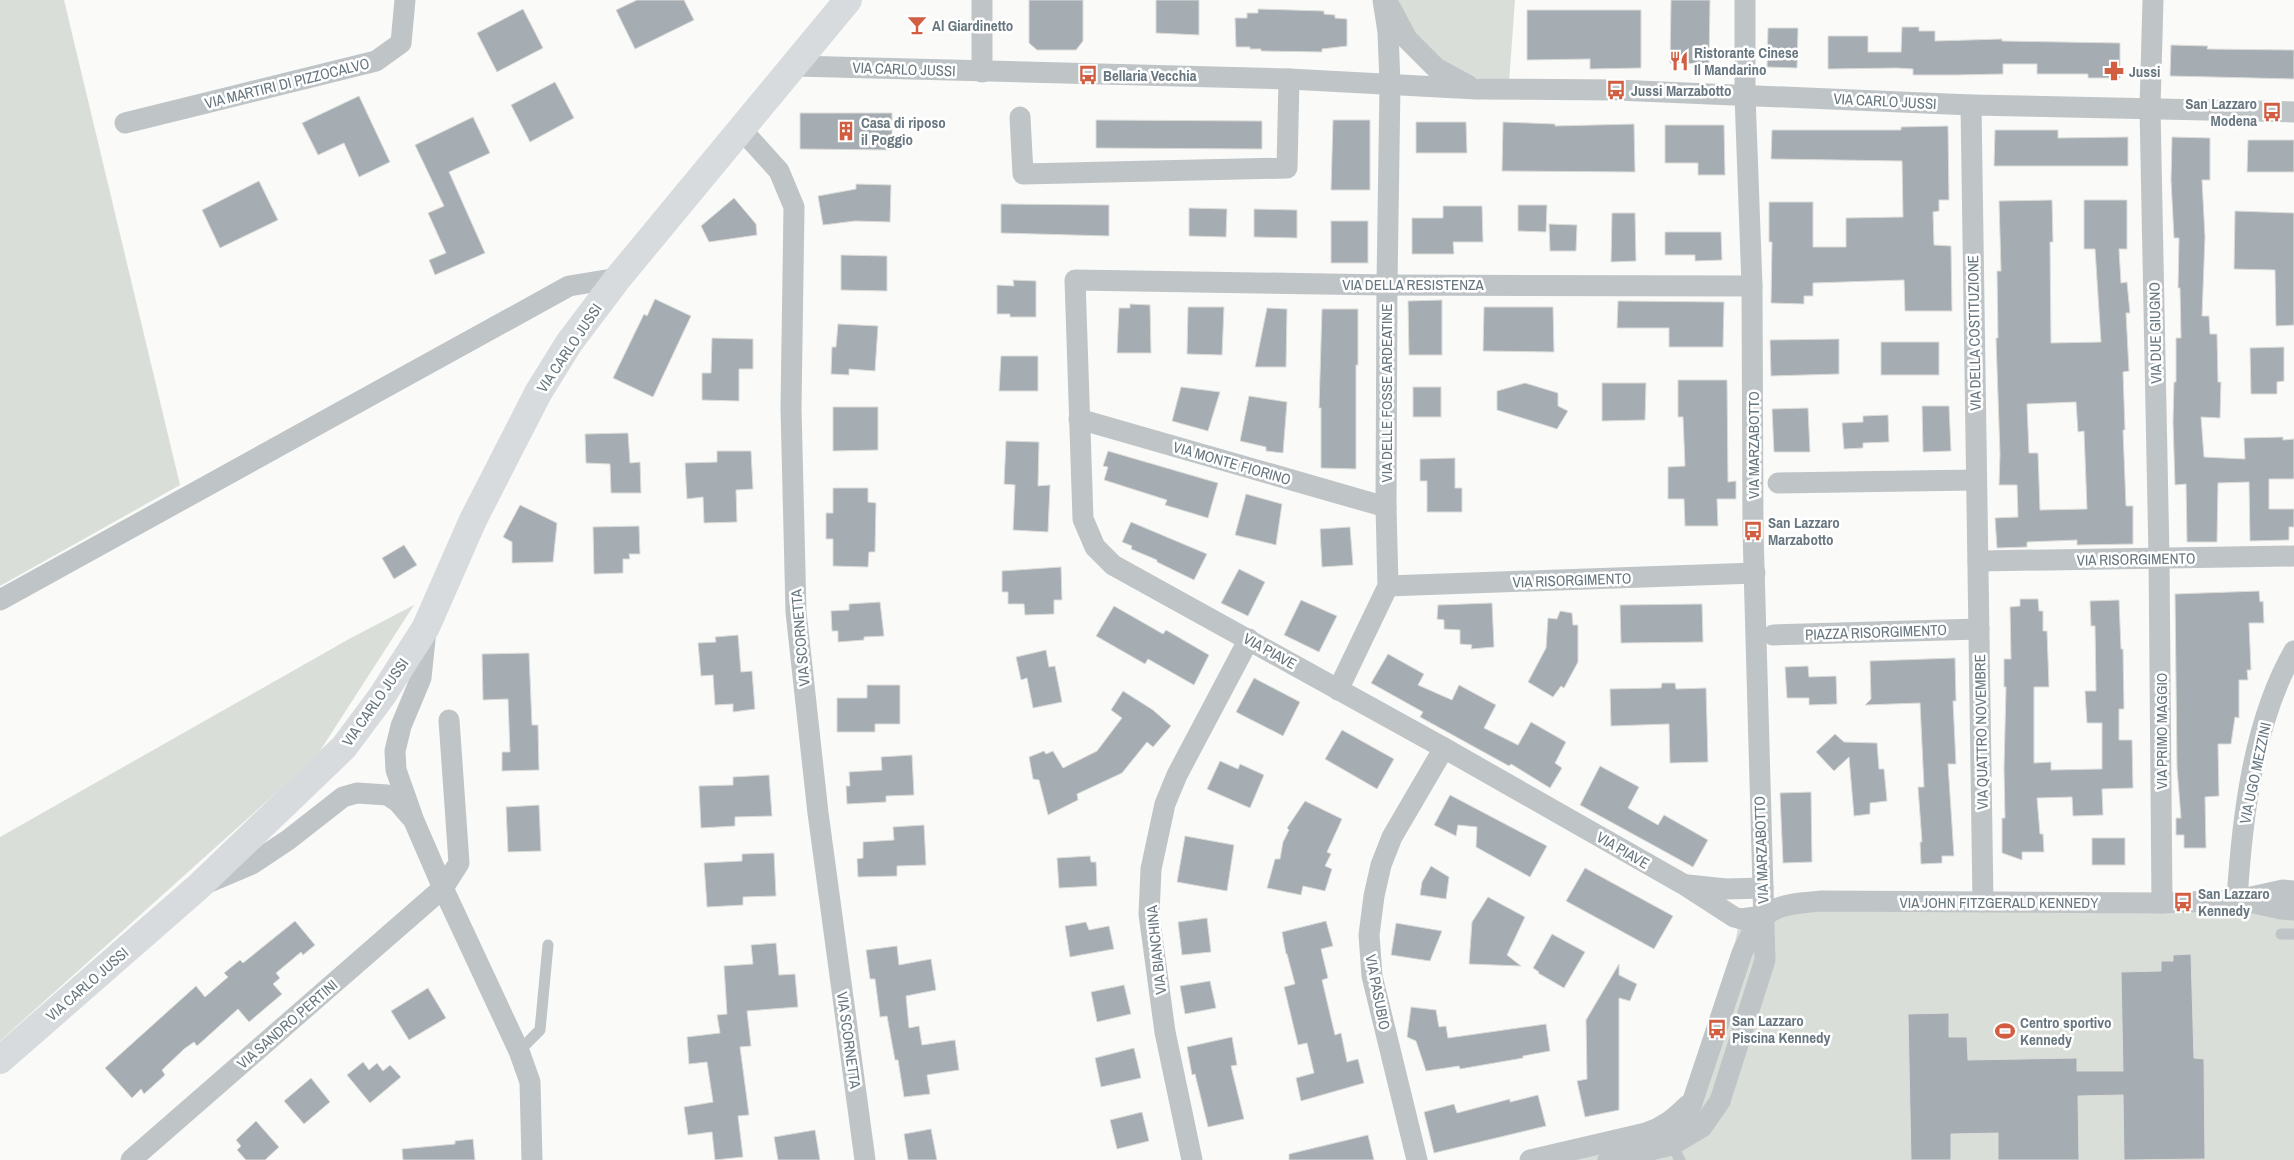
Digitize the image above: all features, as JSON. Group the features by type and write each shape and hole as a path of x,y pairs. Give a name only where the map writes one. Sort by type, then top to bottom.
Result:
{"street":[{"name":"VIA MARTIRI DI PIZZOCALVO","path":"125,122 376,61 401,43 406,0"},
{"path":"795,66 848,0"},
{"path":"982,0 982,72"},
{"path":"1383,0 1388,32 1390,84"},
{"name":"VIA CARLO JUSSI","path":"1387,0 1407,39 1436,68 1476,89"},
{"name":"VIA MARZABOTTO","path":"1745,0 1745,94 1752,286 1755,573 1763,916"},
{"name":"VIA DUE GIUGNO","path":"2153,0 2150,108 2159,558"},
{"name":"VIA CARLO JUSSI","path":"0,1060 198,887 344,747 382,696 426,627 473,520 538,393 569,343 618,278 795,66 1289,79 1476,89 1616,90 1745,94 1971,105 2294,112"},
{"path":"1020,117 1023,174 1287,168 1289,79"},
{"name":"VIA DELLE FOSSE ARDEATINE","path":"1338,690 1388,586 1386,507 1390,84"},
{"name":"VIA DELLA COSTITUZIONE","path":"1971,105 1978,561"},
{"name":"VIA SCORNETTA","path":"741,129 779,171 794,208 791,408 796,612 818,813 865,1160"},
{"name":"VIA CARLO JUSSI","path":"0,600 569,286 618,278"},
{"name":"VIA DELLA RESISTENZA","path":"1075,280 1752,286"},
{"name":"VIA PIAVE","path":"1075,280 1078,419 1083,519 1095,548 1113,565 1444,748 1683,884 1734,917 1742,919 1763,916"},
{"name":"VIA MONTE FIORINO","path":"1078,419 1386,507"},
{"path":"1778,483 1976,480"},
{"name":"VIA RISORGIMENTO","path":"1978,561 2294,556"},
{"name":"VIA PRIMO MAGGIO","path":"2159,558 2162,903"},
{"name":"VIA QUATTRO NOVEMBRE","path":"1978,561 1983,902"},
{"name":"VIA RISORGIMENTO","path":"1388,586 1755,573"},
{"path":"426,627 421,678 401,726 395,752 396,770 414,821 519,1051 530,1082 532,1160"},
{"name":"PIAZZA RISORGIMENTO","path":"1773,635 1979,629"},
{"name":"VIA BIANCHINA","path":"1192,1160 1166,1032 1149,914 1151,869 1163,813 1177,775 1249,639"},
{"name":"VIA UGO MEZZINI","path":"2237,900 2241,837 2248,788 2281,674 2294,652"},
{"name":"VIA SANDRO PERTINI","path":"131,1160 443,888 459,863 449,720"},
{"name":"VIA PASUBIO","path":"1417,1160 1372,976 1369,935 1379,873 1392,837 1444,748"},
{"path":"198,887 252,864 288,840 343,797 358,793 387,795 398,802 414,821"},
{"name":"VIA PIAVE","path":"1683,884 1726,889 1763,888"},
{"name":"VIA JOHN FITZGERALD KENNEDY","path":"1763,916 1781,906 1822,901 2162,903 2237,900 2283,890 2294,891"},
{"name":"VIA JOHN FITZGERALD KENNEDY","path":"2237,900 2294,910"},
{"path":"1676,1152 1742,953 1751,934 1763,916"},
{"path":"1608,1160 1676,1152 1702,1127 1720,1101 1765,960 1763,916"},
{"path":"1530,1160 1662,1128 1676,1117 1694,1097"}],"lane":[{"path":"2281,934 2294,934"},
{"path":"519,1051 540,1030 548,945"}],"shaded area":[{"path":"0,0 64,0 180,485 0,586"},
{"path":"1398,0 1515,0 1509,83 1447,74 1422,47"},
{"path":"414,605 316,757 0,1041 0,837 349,639"},
{"name":"Centro sportivo Kennedy","path":"2294,901 2294,1160 1570,1160 1670,1129 1717,1029 1738,928 1757,908"}],"building":[{"path":"637,0 684,0 694,20 635,49 616,10"},
{"path":"1029,0 1083,0 1083,41 1076,50 1037,50 1029,43"},
{"path":"1156,0 1199,0 1199,35 1156,33"},
{"path":"1671,0 1710,0 1709,64 1670,63"},
{"path":"523,9 543,48 497,72 477,33"},
{"path":"1258,9 1324,11 1324,14 1335,15 1335,18 1347,19 1347,46 1322,49 1322,52 1261,51 1261,49 1250,49 1250,47 1236,47 1235,18 1247,18 1247,13 1258,13"},
{"path":"1527,10 1641,10 1641,68 1590,69 1590,59 1527,60"},
{"path":"1902,27 1919,27 1919,31 1935,31 1935,41 2002,39 2002,41 2120,43 2120,78 2088,78 2088,74 2037,74 2037,64 2003,64 2003,74 1913,75 1913,69 1828,69 1828,36 1868,36 1868,52 1901,52"},
{"path":"1768,28 1798,28 1797,68 1767,67"},
{"path":"2171,45 2208,46 2207,49 2294,50 2294,79 2170,76"},
{"path":"555,82 574,118 530,142 511,105"},
{"path":"359,96 390,162 359,177 344,143 318,155 302,123"},
{"name":"Casa di riposo il Poggio","path":"800,113 892,113 892,150 800,149"},
{"path":"473,117 490,153 449,172 485,253 435,275 429,260 446,253 428,213 444,206 415,145"},
{"path":"1096,120 1262,121 1262,149 1096,148"},
{"path":"1333,120 1370,120 1370,190 1331,190"},
{"path":"1416,122 1466,122 1467,153 1416,153"},
{"path":"1503,122 1555,124 1555,126 1634,124 1635,172 1502,171"},
{"path":"1665,125 1724,125 1725,175 1698,175 1698,163 1665,163"},
{"path":"1948,126 1949,200 1939,200 1939,211 1933,212 1934,245 1951,246 1952,311 1905,311 1904,280 1813,283 1813,296 1804,296 1804,304 1771,303 1772,242 1769,242 1769,202 1813,202 1813,247 1846,247 1846,218 1903,217 1902,161 1771,159 1772,130 1901,130 1901,127"},
{"path":"1995,130 2058,130 2058,138 2128,137 2128,166 1994,166"},
{"path":"2172,137 2210,138 2210,180 2202,180 2205,237 2202,316 2209,316 2210,334 2217,334 2218,382 2221,382 2220,418 2201,417 2204,457 2245,459 2244,438 2283,437 2283,440 2294,439 2294,479 2269,479 2269,509 2294,509 2294,527 2289,527 2289,540 2250,541 2249,482 2218,483 2217,542 2187,542 2186,484 2175,485 2174,382 2176,382 2176,338 2181,338 2180,288 2178,288 2179,238 2174,238 2171,180"},
{"path":"2248,140 2294,140 2294,172 2247,172"},
{"path":"259,181 278,220 220,248 202,210"},
{"path":"856,184 891,185 890,222 855,221 823,225 818,196 856,189"},
{"path":"734,198 756,224 757,235 709,242 701,226"},
{"path":"2052,200 2053,242 2050,242 2051,343 2101,342 2095,249 2084,249 2084,200 2127,200 2127,249 2119,249 2121,283 2127,282 2130,313 2126,313 2129,371 2123,372 2125,430 2123,430 2126,506 2133,506 2133,544 2077,545 2077,540 2027,542 2027,547 1997,548 1995,518 2018,517 2017,485 1999,485 2000,454 1996,338 1998,338 1997,271 2001,271 1999,201","holes":["2076,402 2078,432 2084,431 2087,509 2040,510 2038,453 2029,453 2027,404"]},
{"path":"1001,204 1109,205 1109,236 1001,233"},
{"path":"1518,205 1547,205 1546,232 1518,231"},
{"path":"1443,206 1482,206 1483,242 1453,242 1454,254 1412,254 1412,218 1443,218"},
{"path":"1189,208 1227,209 1226,237 1189,236"},
{"path":"1254,209 1297,210 1297,238 1254,237"},
{"path":"2235,211 2294,213 2294,325 2276,326 2275,270 2234,269"},
{"path":"1612,213 1635,213 1636,261 1611,262"},
{"path":"1331,221 1368,221 1368,263 1331,263"},
{"path":"1549,224 1577,225 1576,251 1550,251"},
{"path":"1665,232 1721,232 1722,260 1695,261 1695,255 1665,255"},
{"path":"841,255 887,256 887,291 841,290"},
{"path":"1013,280 1036,281 1036,317 1010,317 1010,314 997,314 997,285 1014,286"},
{"path":"655,299 691,316 653,397 613,378 644,314 647,316"},
{"path":"1442,300 1442,355 1409,355 1408,301"},
{"path":"1618,301 1724,302 1723,347 1669,347 1669,328 1617,328"},
{"path":"1130,304 1150,305 1151,353 1117,353 1119,308 1130,308"},
{"path":"1188,307 1224,307 1222,355 1187,354"},
{"path":"1484,307 1553,307 1554,352 1483,351"},
{"path":"1267,308 1287,309 1286,367 1255,367"},
{"path":"1322,309 1358,309 1356,469 1321,468 1321,408 1319,408"},
{"path":"838,324 878,326 875,371 849,369 849,375 831,374 832,347 836,347"},
{"path":"712,338 753,339 753,369 739,369 739,401 702,400 702,373 711,373"},
{"path":"1839,339 1839,374 1771,376 1770,340"},
{"path":"1881,342 1939,342 1939,375 1881,375"},
{"path":"2284,347 2284,381 2277,382 2277,394 2251,394 2250,348"},
{"path":"1001,356 1038,356 1038,391 999,391"},
{"path":"1678,380 1727,380 1728,482 1736,481 1736,499 1717,499 1718,526 1685,526 1684,499 1668,499 1668,467 1685,466 1683,417 1678,417"},
{"path":"1525,383 1558,393 1558,406 1568,411 1557,429 1497,410 1497,391"},
{"path":"1602,383 1646,383 1645,420 1602,421"},
{"path":"1181,387 1220,392 1208,431 1172,421"},
{"path":"1413,387 1441,387 1441,417 1413,417"},
{"path":"1249,396 1287,402 1283,453 1266,451 1266,447 1240,441"},
{"path":"1922,406 1949,406 1951,451 1923,452"},
{"path":"833,407 878,407 878,450 833,451"},
{"path":"1808,408 1810,452 1774,452 1772,409"},
{"path":"1888,415 1889,442 1863,443 1863,448 1844,449 1842,423 1863,422 1863,416"},
{"path":"628,433 630,463 640,462 641,493 611,493 610,464 586,463 585,434"},
{"path":"1006,441 1039,442 1038,486 1050,485 1048,532 1013,530 1015,485 1004,484"},
{"path":"717,451 751,451 753,489 736,490 737,522 704,523 703,497 687,499 685,463 717,462"},
{"path":"1108,451 1218,483 1208,518 1165,505 1167,500 1104,480 1108,467 1103,466"},
{"path":"1455,458 1455,488 1462,488 1462,512 1427,512 1427,481 1420,481 1420,459"},
{"path":"833,488 868,488 868,502 876,503 875,552 869,552 868,567 833,566 833,539 826,539 826,513 833,513"},
{"path":"1246,494 1282,504 1276,545 1235,535"},
{"path":"520,505 557,523 553,562 512,563 512,542 503,537"},
{"path":"1131,522 1207,554 1194,580 1157,562 1157,560 1131,549 1132,546 1122,542"},
{"path":"639,526 640,554 629,554 630,559 623,559 623,573 594,574 593,527"},
{"path":"1350,527 1353,565 1322,567 1320,529"},
{"path":"404,545 417,565 394,579 382,558"},
{"path":"1061,567 1062,600 1054,600 1054,614 1025,615 1024,604 1008,604 1008,592 1002,592 1002,571"},
{"path":"1239,569 1265,582 1248,616 1221,603"},
{"path":"2259,591 2260,602 2263,601 2264,623 2249,623 2251,670 2247,670 2248,680 2239,680 2239,718 2235,717 2231,744 2218,744 2219,796 2205,797 2206,848 2184,848 2184,835 2176,835 2176,818 2181,818 2177,768 2175,594"},
{"path":"2020,599 2038,599 2039,611 2043,611 2043,631 2047,631 2049,687 2034,687 2034,763 2051,762 2051,770 2102,769 2102,723 2087,723 2085,691 2096,691 2095,626 2091,626 2090,601 2119,600 2121,649 2123,649 2124,709 2119,709 2119,740 2132,740 2133,788 2102,789 2103,815 2073,816 2072,797 2037,798 2040,834 2043,834 2044,852 2022,852 2022,860 2002,853 2002,818 2005,818 2006,687 2004,687 2004,659 2011,659 2010,607 2020,606"},
{"path":"1301,600 1337,616 1319,652 1284,635"},
{"path":"880,602 884,636 864,637 864,640 838,642 838,631 832,631 831,611 849,610 849,604"},
{"path":"1492,603 1494,647 1471,649 1472,645 1460,644 1460,630 1444,629 1444,620 1437,619 1438,605"},
{"path":"1702,604 1703,642 1621,643 1620,605"},
{"path":"1114,606 1163,634 1166,630 1209,655 1194,685 1148,659 1145,664 1096,636"},
{"path":"1560,611 1572,613 1573,625 1578,625 1578,662 1564,688 1561,686 1553,697 1528,682 1546,648 1548,618 1557,619"},
{"path":"738,635 741,672 752,671 755,709 733,712 733,704 715,705 713,675 701,676 698,643 716,642 715,637"},
{"path":"1046,650 1049,667 1055,666 1062,702 1033,708 1027,678 1021,680 1016,657"},
{"path":"529,653 532,725 538,725 539,770 502,771 502,752 510,752 508,699 483,700 482,654"},
{"path":"1388,654 1424,674 1418,685 1452,700 1459,685 1496,705 1484,728 1518,745 1531,722 1566,742 1555,763 1562,768 1550,788 1511,764 1509,766 1420,717 1423,712 1371,683"},
{"path":"1955,658 1956,701 1953,701 1956,764 1948,764 1954,856 1942,856 1942,863 1921,864 1920,842 1922,842 1918,787 1924,787 1920,703 1865,705 1871,699 1870,661"},
{"path":"1808,666 1809,677 1836,676 1837,704 1809,705 1809,698 1787,698 1785,667"},
{"path":"1254,678 1300,702 1283,736 1236,712"},
{"path":"1662,683 1675,683 1676,689 1706,688 1708,762 1670,763 1669,724 1611,726 1610,689 1661,688"},
{"path":"867,685 900,685 900,724 875,724 875,732 837,732 837,698 867,698"},
{"path":"1123,691 1153,710 1171,726 1153,747 1147,742 1122,773 1077,794 1078,800 1048,815 1039,780 1033,779 1029,757 1044,751 1046,754 1053,751 1063,768 1097,751 1122,718 1111,710"},
{"path":"1342,730 1394,759 1377,789 1325,759"},
{"path":"1835,734 1844,742 1877,743 1879,769 1884,769 1887,801 1870,803 1870,814 1854,816 1849,757 1834,771 1816,752"},
{"path":"912,755 914,795 886,796 886,802 847,804 846,786 850,786 849,772 882,770 881,757"},
{"path":"1220,761 1238,769 1240,764 1264,775 1250,808 1207,789"},
{"path":"1600,766 1639,787 1628,808 1658,825 1664,815 1708,840 1693,867 1580,805"},
{"path":"769,775 772,816 735,817 735,826 701,828 699,786 733,785 733,777"},
{"path":"1811,792 1812,862 1783,863 1780,793"},
{"path":"1450,795 1547,846 1530,877 1476,847 1477,827 1458,825 1456,836 1434,825"},
{"path":"1305,801 1342,819 1327,852 1331,854 1325,866 1332,869 1325,891 1303,886 1301,895 1267,888 1275,859 1280,859 1283,842 1289,830 1287,828"},
{"path":"539,805 541,851 508,852 506,807"},
{"path":"924,825 926,865 897,866 897,876 858,877 857,859 863,858 863,842 894,840 893,827"},
{"path":"1185,836 1234,845 1227,891 1177,882"},
{"path":"2092,838 2125,838 2125,865 2092,865"},
{"path":"774,853 776,896 743,897 743,905 707,907 704,863 742,861 742,854"},
{"path":"1090,856 1091,862 1096,862 1097,886 1059,888 1057,858"},
{"path":"1431,866 1449,877 1446,899 1420,895 1422,882"},
{"path":"1585,868 1673,916 1654,949 1566,901"},
{"path":"1488,897 1525,917 1507,955 1521,966 1469,964 1472,922"},
{"path":"1207,918 1211,952 1182,955 1178,922"},
{"path":"295,921 315,945 303,955 301,952 276,973 280,978 273,984 282,994 249,1022 238,1009 197,1046 194,1042 184,1049 162,1070 165,1075 144,1094 141,1089 132,1098 105,1068 196,986 205,997 228,977 224,973 240,960 243,963"},
{"path":"1326,921 1333,946 1321,949 1328,978 1322,980 1335,1035 1341,1033 1347,1062 1358,1059 1364,1083 1301,1101 1296,1078 1314,1073 1307,1043 1298,1045 1284,987 1295,984 1282,932"},
{"path":"1086,922 1089,930 1109,926 1114,949 1070,957 1065,926"},
{"path":"1396,923 1442,931 1430,961 1391,955"},
{"path":"1552,934 1585,952 1564,988 1533,968"},
{"path":"776,943 779,975 795,974 798,1007 747,1011 751,1046 740,1047 749,1115 738,1116 743,1157 715,1160 712,1132 688,1135 684,1107 713,1102 707,1062 689,1064 687,1037 720,1033 717,1015 727,1014 724,966 753,964 751,945"},
{"path":"897,946 899,965 931,959 936,990 906,996 909,1028 919,1026 922,1045 955,1040 959,1070 927,1075 930,1094 904,1097 898,1060 895,1060 887,1016 880,1017 875,979 870,979 866,950"},
{"path":"2191,954 2194,1058 2204,1059 2205,1159 2124,1160 2123,1095 2078,1096 2079,1160 1998,1160 1998,1133 1951,1134 1951,1160 1911,1160 1908,1014 1949,1013 1949,1037 1967,1037 1968,1060 2077,1058 2077,1071 2123,1071 2121,972 2161,971 2161,961 2173,961 2173,955"},
{"path":"1619,964 1619,975 1637,984 1630,1001 1619,998 1619,1110 1585,1117 1577,1081 1587,1079 1586,1020"},
{"path":"1210,981 1216,1008 1185,1014 1180,986"},
{"path":"1124,985 1131,1014 1097,1022 1091,992"},
{"path":"428,988 446,1018 409,1040 391,1011"},
{"path":"1411,1007 1436,1010 1439,1027 1446,1026 1448,1038 1546,1024 1550,1051 1523,1056 1523,1058 1460,1069 1459,1066 1426,1071 1416,1041 1407,1037"},
{"path":"1232,1037 1237,1065 1231,1066 1244,1119 1208,1127 1195,1074 1192,1075 1187,1047"},
{"path":"1134,1048 1141,1078 1101,1087 1095,1058"},
{"path":"363,1062 369,1070 377,1063 383,1071 390,1065 401,1077 370,1103 347,1075"},
{"path":"311,1078 330,1102 304,1124 284,1101"},
{"path":"1538,1095 1546,1126 1434,1153 1424,1112 1454,1104 1457,1113 1510,1099 1510,1102"},
{"path":"1142,1112 1149,1141 1117,1149 1110,1120"},
{"path":"256,1121 279,1147 265,1160 246,1160 237,1150 241,1146 236,1140"},
{"path":"931,1129 937,1160 908,1160 904,1134"},
{"path":"815,1130 820,1160 778,1160 774,1137"},
{"path":"1368,1135 1374,1160 1289,1160 1289,1154"},
{"path":"473,1139 475,1160 403,1160 402,1149 455,1144 455,1141"}],"place":[{"name":"Al Giardinetto","path":"917,25"},
{"name":"Ristorante Cinese Il Mandarino","path":"1679,61"},
{"name":"Jussi","path":"2114,71"},
{"name":"Bellaria Vecchia","path":"1088,75"},
{"name":"Jussi Marzabotto","path":"1616,90"},
{"name":"San Lazzaro Modena","path":"2272,112"},
{"name":"Casa di riposo il Poggio","path":"846,131"},
{"name":"San Lazzaro Marzabotto","path":"1753,531"},
{"name":"San Lazzaro Kennedy","path":"2183,902"},
{"name":"San Lazzaro Piscina Kennedy","path":"1717,1029"},
{"name":"Centro sportivo Kennedy","path":"2005,1031"}]}
